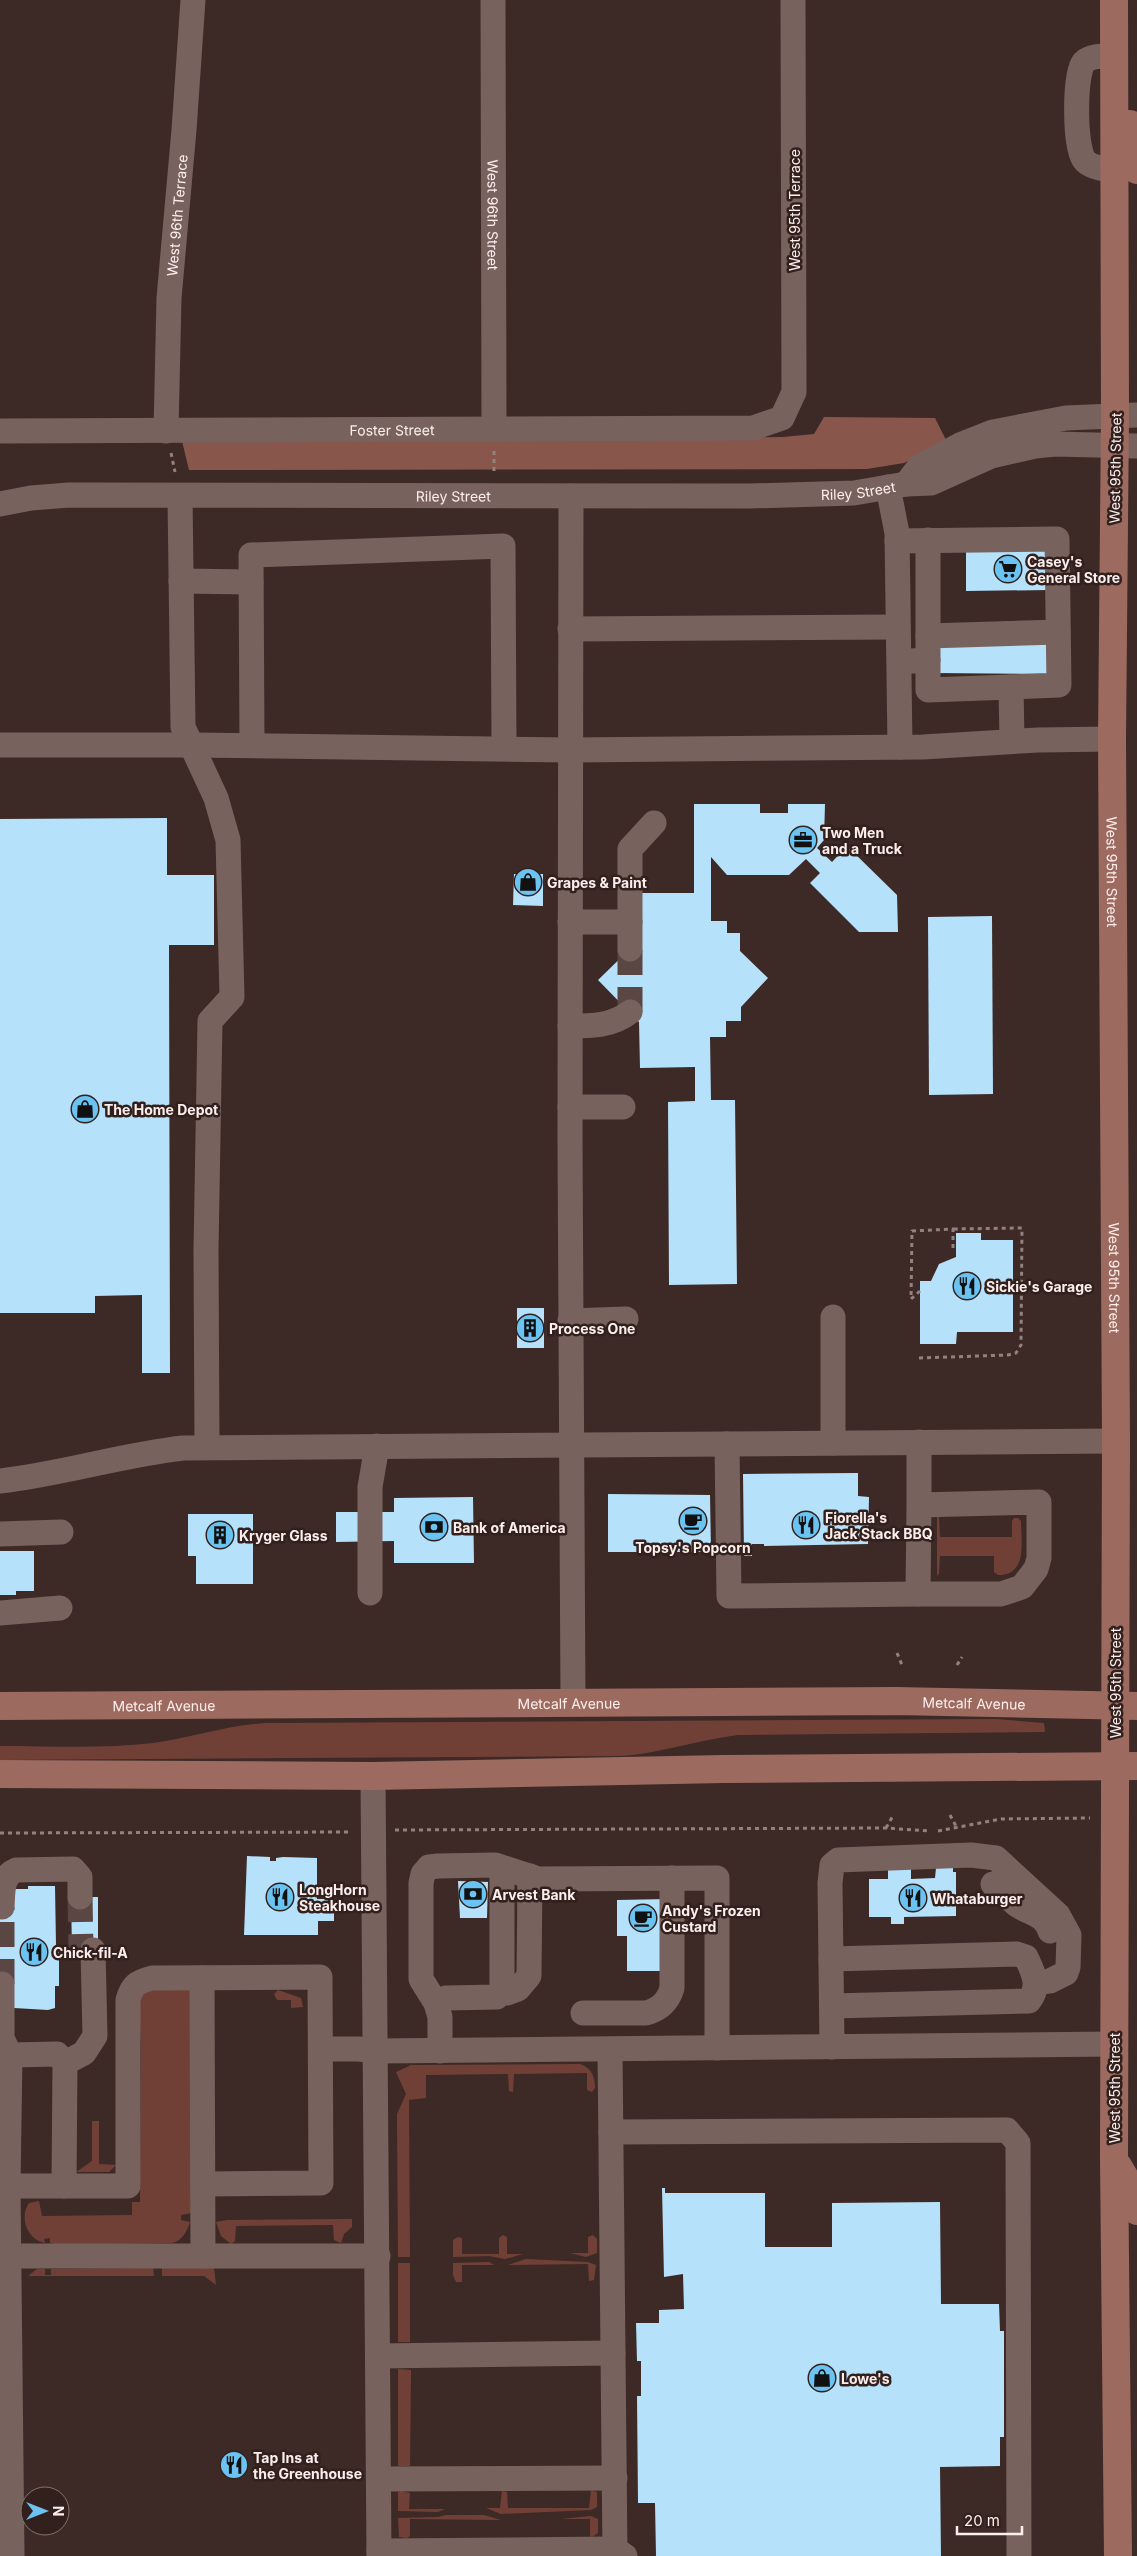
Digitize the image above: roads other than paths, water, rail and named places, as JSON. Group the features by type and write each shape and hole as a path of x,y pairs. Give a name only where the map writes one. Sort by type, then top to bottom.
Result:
{"main road":[{"name":"West 95th Street","path":"1114,0 1115,56 1126,170 1126,445 1112,740 1116,1441 1126,1706 1126,1766 1114,1816 1114,2158 1118,2556"},
{"path":"1115,28 1126,40 1132,157 1126,170"},
{"name":"Metcalf Avenue","path":"0,1706 896,1701 1126,1706"},
{"path":"0,1774 373,1776 733,1769 1126,1766"},
{"path":"1114,2158 1127,2180 1137,2211"}],"street":[{"name":"West 96th Terrace","path":"166,431 168,298 184,130 193,0"},
{"name":"West 96th Street","path":"493,0 494,430"},
{"name":"West 95th Terrace","path":"782,418 794,392 793,0"},
{"path":"1115,56 1093,57 1084,62 1077,78 1078,147 1085,160 1096,166 1126,170"},
{"name":"Riley Street","path":"897,485 918,467 960,445 993,432 1066,418 1126,415"},
{"name":"Foster Street","path":"0,431 753,428 782,418"},
{"name":"Riley Street","path":"0,504 31,498 69,496 571,496 854,493 897,485 932,483 991,456 1028,447 1056,444 1126,445"},
{"path":"897,485 900,747"},
{"path":"180,496 183,726 216,798 228,840 232,925 232,997 210,1021 206,1250 207,1448"},
{"path":"571,496 569,750 572,1703"},
{"path":"897,541 928,540 1057,539 1059,685 928,690 928,540"},
{"path":"252,745 251,555 503,546 504,748"},
{"path":"181,581 251,582"},
{"path":"570,629 898,627"},
{"path":"899,661 928,648 1058,632"},
{"path":"1011,687 1012,741"},
{"path":"0,745 191,744 569,750 900,747 1012,741 1112,740"},
{"path":"630,949 630,850 654,823"},
{"path":"570,922 630,922"},
{"path":"570,1026 600,1025 619,1020 630,1012"},
{"path":"570,1107 623,1107"},
{"path":"833,1443 834,1317"},
{"path":"570,1320 626,1319"},
{"path":"0,1481 32,1478 153,1452 207,1448 1116,1441"},
{"path":"918,1442 918,1594"},
{"path":"727,1444 729,1596 1001,1594 1022,1587 1036,1569 1039,1558 1040,1538 1038,1502 918,1505"},
{"path":"370,1593 370,1487 377,1446"},
{"path":"0,1534 61,1532"},
{"path":"0,1613 60,1608"},
{"path":"373,1776 379,2553 619,2554 615,2478 610,2049"},
{"path":"0,1858 77,1856 88,1864 91,1870 86,1897 80,1878 73,1869 16,1870 11,1872 5,1880 2,1907"},
{"path":"984,1871 996,1858 1058,1915 1065,1926 1069,1936 1068,1967 1066,1973 1043,1982"},
{"path":"832,2006 1029,2001 1043,1982 1052,1937 1048,1924 1035,1913 1019,1906 984,1871 838,1860 832,1865 830,1883 832,2047"},
{"path":"440,2051 440,2017 436,2003 421,1979 421,1883 423,1874 429,1867 495,1865 538,1879 717,1878 717,2048"},
{"path":"436,2003 446,1998 502,1995 518,1989 529,1976 517,1872"},
{"path":"583,2013 646,2013 656,2010 669,1998 672,1988 672,1878"},
{"path":"64,2186 65,2063 82,2031 87,1950"},
{"path":"831,1959 1017,1954 1026,1957 1043,1982"},
{"path":"8,2186 128,2186 128,2000 131,1988 139,1981 152,1978 320,1977 321,2183 203,2184"},
{"path":"202,1978 204,2256"},
{"path":"2,1984 2,2038 10,2055 5,2256 12,2556"},
{"path":"956,2003 956,2046"},
{"path":"321,2049 440,2051 1114,2044"},
{"path":"10,2055 58,2054 65,2063"},
{"path":"611,2132 1007,2130 1018,2143 1019,2556"},
{"path":"5,2256 378,2256"},
{"path":"378,2356 613,2353"},
{"path":"379,2479 615,2478"}],"tunnel":[{"path":"630,949 630,1012"},
{"path":"80,1897 81,1950"},
{"path":"2,1907 2,1984"}],"place":[{"name":"Casey's General Store","path":"1008,569"},
{"name":"Two Men and a Truck","path":"803,840"},
{"name":"Grapes & Paint","path":"528,882"},
{"name":"The Home Depot","path":"85,1109"},
{"name":"Sickie's Garage","path":"967,1286"},
{"name":"Process One","path":"530,1328"},
{"name":"Topsy's Popcorn","path":"693,1521"},
{"name":"Fiorella's Jack Stack BBQ","path":"806,1525"},
{"name":"Bank of America","path":"434,1527"},
{"name":"Kryger Glass","path":"220,1535"},
{"name":"Arvest Bank","path":"473,1894"},
{"name":"LongHorn Steakhouse","path":"280,1897"},
{"name":"Whataburger","path":"913,1898"},
{"name":"Andy's Frozen Custard","path":"643,1918"},
{"name":"Chick-fil-A","path":"34,1952"},
{"name":"Lowe's","path":"822,2378"},
{"name":"Tap Ins at the Greenhouse","path":"234,2465"}]}
